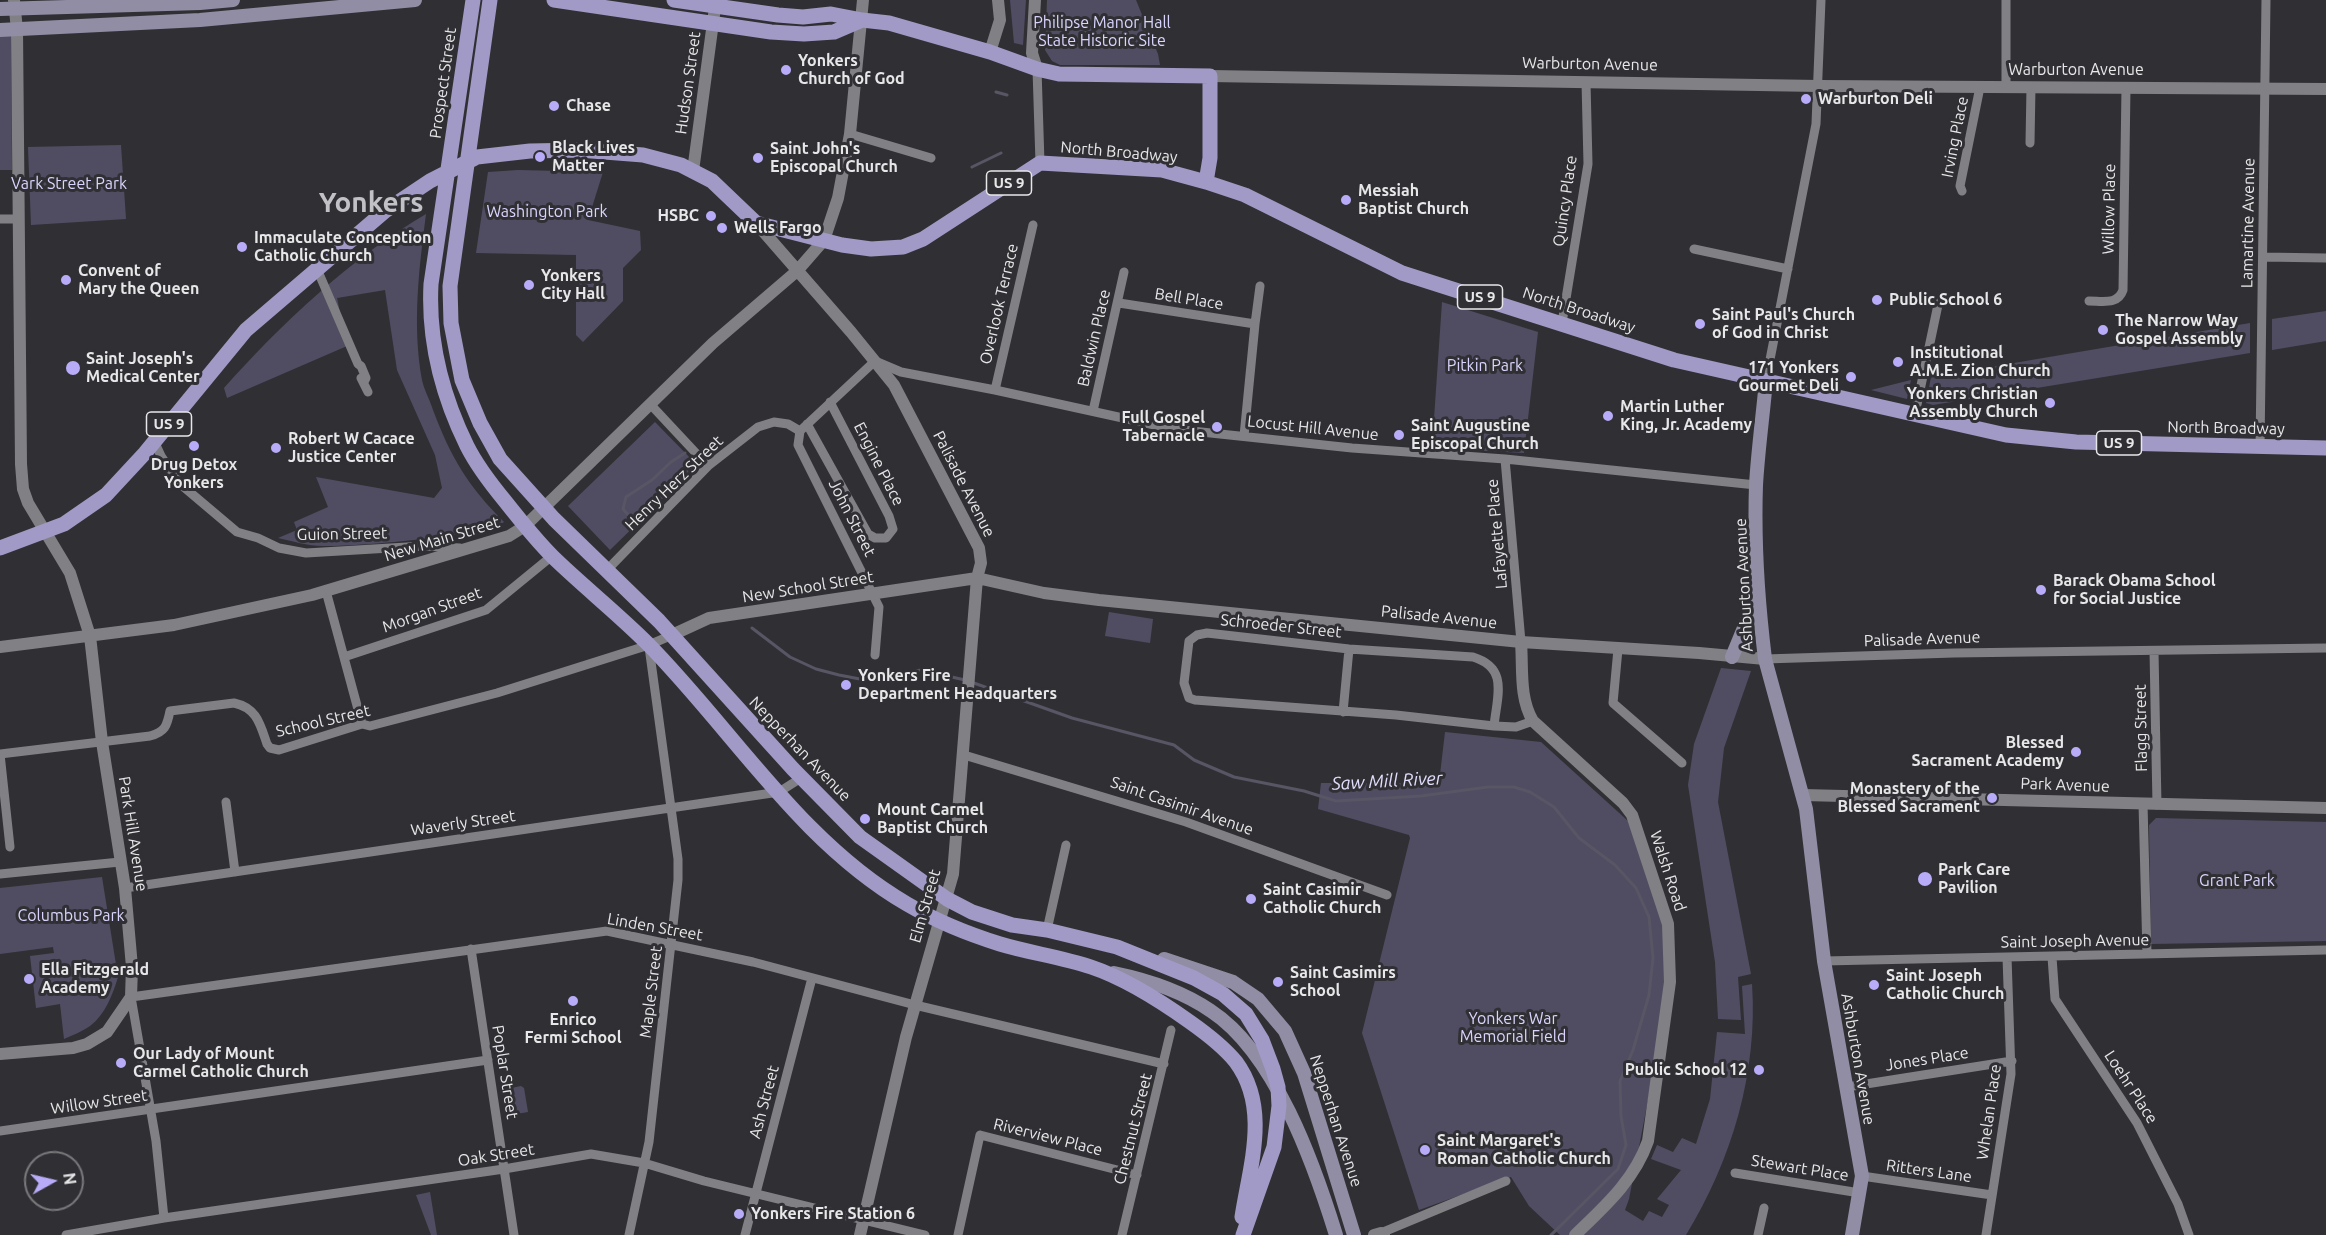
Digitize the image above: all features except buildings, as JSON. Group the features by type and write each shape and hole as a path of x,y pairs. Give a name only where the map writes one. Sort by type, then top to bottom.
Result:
{"main road":[{"path":"9,6 188,4 233,0"},
{"path":"0,30 200,20 415,0"},
{"name":"Prospect Street","path":"448,171 473,0"},
{"path":"468,161 490,0"},
{"path":"554,0 804,34 834,33 862,20"},
{"name":"Warburton Avenue","path":"674,0 716,3 778,15 831,14 889,23 1059,74 1210,76"},
{"path":"1206,182 1210,158 1210,76"},
{"name":"US 9","path":"0,548 64,524 106,495 246,330 385,211 468,161 487,155 530,150 579,150 643,155 693,171 712,181 756,223"},
{"name":"Nepperhan Avenue","path":"468,161 450,286 453,343 462,380 480,423 500,459 606,571 672,635 801,778 860,837 947,899 972,912 1012,925 1047,930 1155,956 1233,982 1258,999 1285,1031 1304,1073 1354,1235"},
{"name":"North Broadway","path":"756,223 871,249 903,247 913,244 1040,163 1162,170 1245,195 1402,273 1674,360 2006,435 2076,442 2326,448"},
{"path":"448,171 431,284 430,314 435,352 440,375 466,445 484,474 525,526 552,556 649,645 814,831 852,865 904,902 939,921 1001,944 1143,979 1179,993 1213,1011 1236,1031 1258,1056 1289,1112 1336,1235"},
{"name":"Ashburton Avenue","path":"1766,380 1756,485 1758,592 1765,659 1803,795 1824,961 1862,1176 1852,1235"},
{"path":"1732,657 1758,592"},
{"path":"1117,947 1194,978 1240,1006 1262,1040 1278,1088 1279,1120 1274,1147 1241,1235"},
{"path":"1094,968 1170,1008 1216,1041 1234,1060 1249,1082 1255,1103 1256,1126 1241,1235"}],"street":[{"path":"824,240 838,198 850,134 863,0"},
{"path":"990,52 998,33 1000,20 998,0"},
{"path":"1035,0 1032,53 1037,69 1040,163"},
{"name":"Ashburton Avenue","path":"1766,380 1813,143 1819,86 1821,0"},
{"path":"2006,0 2006,87"},
{"name":"Lamartine Avenue","path":"2260,447 2266,0"},
{"name":"Hudson Street","path":"693,171 716,3"},
{"name":"Park Hill Avenue","path":"9,6 17,30 23,489 28,502 70,573 90,636 102,742 125,888 132,967 131,997"},
{"name":"Warburton Avenue","path":"1210,76 1819,86 2326,89"},
{"name":"Quincy Place","path":"1562,323 1588,164 1586,82"},
{"name":"Irving Place","path":"1962,191 1960,186 1980,87"},
{"path":"2030,143 2031,87"},
{"name":"Willow Place","path":"2089,302 2116,301 2121,297 2123,290 2126,88"},
{"path":"850,134 931,158"},
{"path":"0,219 18,219"},
{"name":"Palisade Avenue","path":"756,223 875,360 894,386 979,548 981,563 977,578 1044,593 1099,600 1521,642 1765,659 1954,653 2326,648"},
{"name":"Overlook Terrace","path":"995,390 1033,225"},
{"name":"New Main Street","path":"0,647 174,625 326,591 510,536 525,526 714,343 797,271 824,240"},
{"path":"1694,249 1788,269"},
{"path":"2263,257 2326,258"},
{"path":"317,269 366,378 364,382 368,392"},
{"name":"Baldwin Place","path":"1093,411 1119,303 1124,272"},
{"path":"1244,436 1260,286"},
{"path":"1915,414 1939,300"},
{"name":"Bell Place","path":"1119,303 1255,324"},
{"path":"800,431 875,360"},
{"name":"Locust Hill Avenue","path":"875,360 901,372 1173,429 1352,448 1505,459 1756,485"},
{"name":"Engine Place","path":"807,424 868,534 875,538 886,538 893,529 889,516 830,402"},
{"path":"651,405 708,466"},
{"name":"Henry Herz Street","path":"606,571 708,466 758,427 767,422 788,424 800,431"},
{"name":"John Street","path":"800,431 798,445 879,607 875,654"},
{"name":"Guion Street","path":"154,441 179,483 237,532 258,538 279,548 306,553 424,546 467,549"},
{"name":"Lafayette Place","path":"1505,459 1521,642"},
{"name":"Morgan Street","path":"344,657 486,610 552,556"},
{"name":"New School Street","path":"649,645 709,618 977,578"},
{"name":"Elm Street","path":"860,1235 915,1005 953,874 977,578"},
{"path":"326,591 362,724"},
{"name":"Schroeder Street","path":"1494,726 1497,676 1493,667 1484,660 1473,657 1349,649 1207,633 1193,637 1186,651 1185,692 1189,698 1195,700 1396,715 1494,726 1516,727 1533,721"},
{"name":"Walsh Road","path":"1521,642 1524,699 1528,712 1533,721 1623,803 1632,815 1668,924 1670,982 1648,1141 1643,1156 1619,1193 1575,1235"},
{"name":"School Street","path":"0,754 134,739 158,734 167,726 170,711 234,703 255,713 267,744 270,748 279,750 362,724 370,726 497,693 649,645"},
{"name":"Maple Street","path":"629,1235 649,1142 678,880 678,859 649,645"},
{"path":"1343,712 1349,649"},
{"path":"1618,649 1613,703 1682,763"},
{"name":"Flagg Street","path":"2154,651 2157,805"},
{"path":"0,754 10,847"},
{"name":"Saint Casimir Avenue","path":"964,755 1186,822 1387,895"},
{"name":"Waverly Street","path":"125,888 779,792 801,778"},
{"name":"Park Avenue","path":"1803,795 2326,808"},
{"path":"226,802 235,872"},
{"path":"2143,804 2147,954"},
{"path":"1047,930 1066,845"},
{"path":"0,874 120,862"},
{"name":"Linden Street","path":"131,997 607,931 672,944 1164,1064"},
{"name":"Poplar Street","path":"471,949 514,1235"},
{"name":"Saint Joseph Avenue","path":"1824,961 2326,950"},
{"name":"Whelan Place","path":"1986,1235 2012,1061 2007,957"},
{"name":"Loehr Place","path":"2052,957 2055,999 2137,1123 2178,1204 2190,1235"},
{"name":"Ash Street","path":"745,1235 812,978"},
{"path":"0,1054 73,1048 87,1044 107,1032 131,997"},
{"path":"131,997 150,1110 164,1218"},
{"name":"Chestnut Street","path":"1122,1235 1171,1030"},
{"name":"Willow Street","path":"0,1131 488,1060"},
{"name":"Jones Place","path":"1847,1086 2012,1061"},
{"name":"Riverview Place","path":"958,1235 980,1135 1137,1175"},
{"name":"Oak Street","path":"66,1235 164,1218 504,1169 591,1154 644,1163 925,1235"},
{"name":"Stewart Place","path":"1735,1173 1860,1193"},
{"name":"Ritters Lane","path":"1862,1176 1992,1195"},
{"path":"1380,1234 1506,1181"},
{"path":"1758,1235 1764,1208"},
{"path":"1398,1235 1405,1223"}],"green space":[{"path":"1010,0 1026,0 1023,45 1014,43"},
{"name":"Philipse Manor Hall State Historic Site","path":"1047,0 1136,0 1158,54 1160,65 1060,65 1052,61 1045,50"},
{"path":"0,30 11,30 12,170 0,170"},
{"name":"Vark Street Park","path":"121,145 126,219 31,225 28,147"},
{"name":"Washington Park","path":"518,170 603,172 588,220 640,231 641,250 623,268 623,301 583,342 576,335 576,255 476,253 488,172"},
{"path":"426,214 417,318 417,338 423,384 454,457 480,496 504,522 472,532 361,545 317,546 278,538 297,530 294,522 328,507 316,477 434,498 442,488 435,455 397,370 385,290 337,298 347,346 227,398 224,388 269,340 344,271 398,231"},
{"name":"Pitkin Park","path":"1442,302 1538,332 1524,453 1432,448"},
{"path":"2326,311 2326,341 2272,350 2272,319"},
{"path":"2250,323 2250,353 1933,405 1926,403 1931,377"},
{"path":"1911,380 1907,399 1871,390"},
{"path":"655,422 697,465 610,550 568,506"},
{"path":"1109,612 1153,619 1150,643 1105,636"},
{"path":"1721,668 1751,671 1724,748 1718,802 1751,974 1738,977 1741,1020 1718,1019 1715,962 1688,785 1694,744"},
{"name":"Yonkers War Memorial Field","path":"1445,732 1541,742 1628,821 1666,924 1666,991 1648,1100 1625,1210 1643,1221 1649,1211 1662,1217 1669,1205 1657,1199 1681,1170 1651,1159 1657,1145 1673,1152 1682,1138 1696,1144 1710,1099 1717,1032 1745,1034 1742,986 1752,984 1751,1050 1738,1114 1717,1177 1686,1235 1560,1235 1529,1206 1511,1177 1419,1210 1362,1033 1410,838 1409,835 1318,809 1321,783 1439,783"},
{"name":"Grant Park","path":"2156,818 2326,822 2326,941 2151,944 2149,825"},
{"name":"Columbus Park","path":"102,877 118,977 111,997 100,1016 87,1028 64,1039 60,1004 36,1008 30,956 54,953 53,947 0,954 0,888"},
{"path":"521,1086 524,1088 528,1112 510,1115 506,1089"},
{"path":"430,1192 437,1235 431,1235 416,1195"}],"waterway":[{"name":"Saw Mill River","path":"996,92 1007,95"},
{"name":"Saw Mill River","path":"972,167 1001,153"},
{"name":"Saw Mill River","path":"637,525 623,509 626,497 652,480 671,462 685,453"},
{"name":"Saw Mill River","path":"752,628 790,657 816,669 839,675 865,680 921,670 965,680"},
{"name":"Saw Mill River","path":"971,682 1072,718 1174,745 1194,760 1234,777 1304,791 1336,801 1421,796 1488,787 1514,787 1530,792 1554,807 1579,838 1615,865 1636,888 1649,917 1653,958 1649,995 1633,1050 1620,1081 1621,1116 1626,1145 1618,1169 1551,1235"}],"place":[{"name":"Yonkers Church of God","path":"786,70"},
{"name":"Warburton Deli","path":"1806,99"},
{"name":"Chase","path":"554,106"},
{"name":"Black Lives Matter","path":"540,157"},
{"name":"Saint John's Episcopal Church","path":"758,158"},
{"name":"Messiah Baptist Church","path":"1346,200"},
{"name":"HSBC","path":"711,216"},
{"name":"Wells Fargo","path":"722,228"},
{"name":"Immaculate Conception Catholic Church","path":"242,247"},
{"name":"Convent of Mary the Queen","path":"66,280"},
{"name":"Yonkers City Hall","path":"529,285"},
{"name":"Public School 6","path":"1877,300"},
{"name":"Saint Paul's Church of God in Christ","path":"1700,324"},
{"name":"The Narrow Way Gospel Assembly","path":"2103,330"},
{"name":"Institutional A.M.E. Zion Church","path":"1898,362"},
{"name":"Saint Joseph's Medical Center","path":"73,368"},
{"name":"171 Yonkers Gourmet Deli","path":"1851,377"},
{"name":"Yonkers Christian Assembly Church","path":"2050,403"},
{"name":"Martin Luther King, Jr. Academy","path":"1608,416"},
{"name":"Full Gospel Tabernacle","path":"1217,427"},
{"name":"Saint Augustine Episcopal Church","path":"1399,435"},
{"name":"Drug Detox Yonkers","path":"194,446"},
{"name":"Robert W Cacace Justice Center","path":"276,448"},
{"name":"Barack Obama School for Social Justice","path":"2041,590"},
{"name":"Yonkers Fire Department Headquarters","path":"846,685"},
{"name":"Blessed Sacrament Academy","path":"2076,752"},
{"name":"Monastery of the Blessed Sacrament","path":"1992,798"},
{"name":"Mount Carmel Baptist Church","path":"865,819"},
{"name":"Park Care Pavilion","path":"1925,879"},
{"name":"Saint Casimir Catholic Church","path":"1251,899"},
{"name":"Ella Fitzgerald Academy","path":"29,979"},
{"name":"Saint Casimirs School","path":"1278,982"},
{"name":"Saint Joseph Catholic Church","path":"1874,985"},
{"name":"Enrico Fermi School","path":"573,1001"},
{"name":"Our Lady of Mount Carmel Catholic Church","path":"121,1063"},
{"name":"Public School 12","path":"1759,1070"},
{"name":"Saint Margaret's Roman Catholic Church","path":"1425,1150"},
{"name":"Yonkers Fire Station 6","path":"739,1214"}],"district":[{"name":"Yonkers","path":"371,203"}]}
